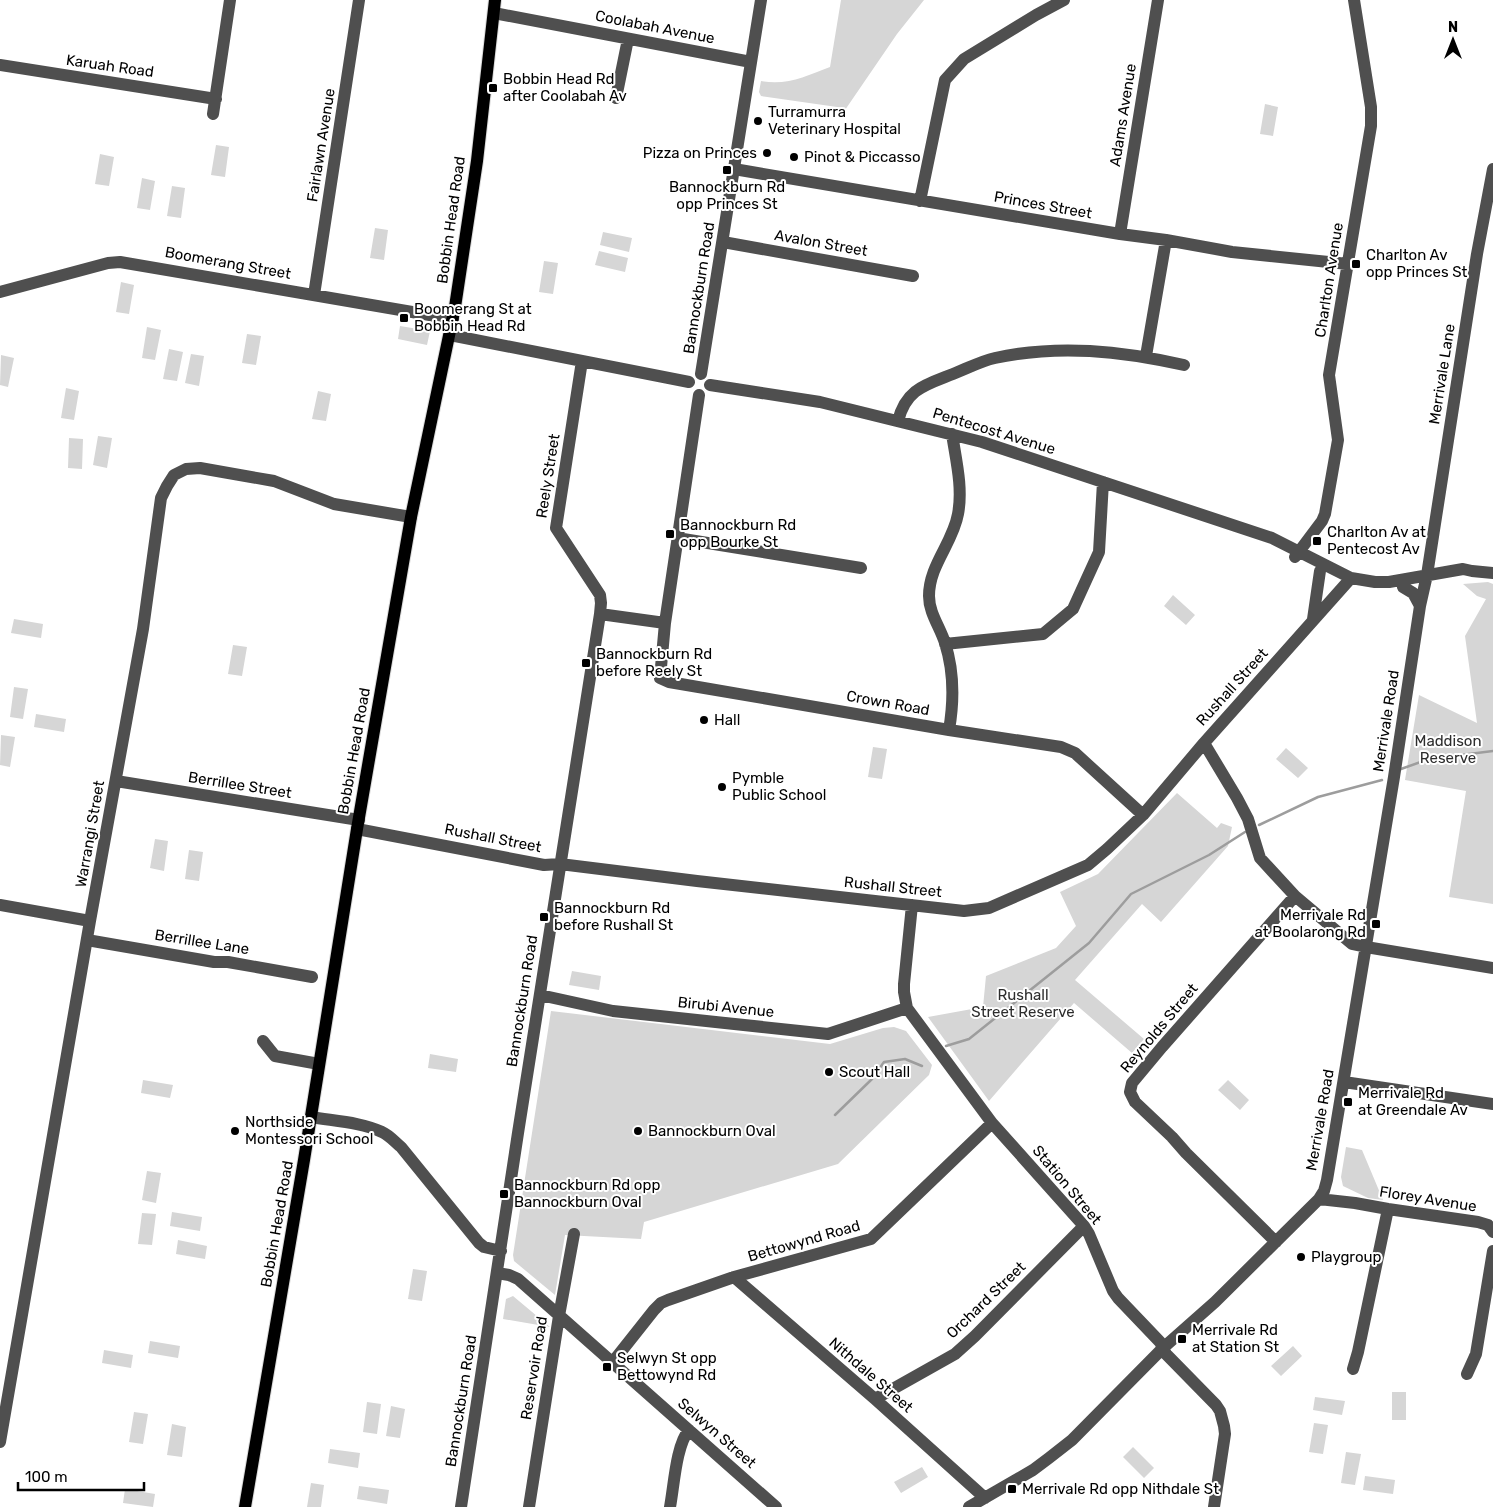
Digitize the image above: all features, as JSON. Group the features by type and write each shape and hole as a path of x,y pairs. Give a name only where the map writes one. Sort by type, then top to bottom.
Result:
{"main road":[{"name":"Bobbin Head Road","path":"246,1507 410,517 453,319 477,161 494,6"}],"street":[{"path":"213,114 230,0"},
{"name":"Fairlawn Avenue","path":"314,295 360,0"},
{"name":"Bannockburn Road","path":"701,374 761,0"},
{"path":"920,201 945,80 964,59 1036,14 1064,0"},
{"name":"Adams Avenue","path":"1120,234 1158,0"},
{"name":"Charlton Avenue","path":"1296,554 1322,521 1325,514 1338,440 1329,375 1370,136 1372,115 1354,0"},
{"name":"Coolabah Avenue","path":"494,6 628,39 751,62"},
{"path":"616,98 628,39"},
{"name":"Karuah Road","path":"0,65 216,99"},
{"name":"Princes Street","path":"734,168 920,201 1232,252 1348,264"},
{"name":"Merrivale Lane","path":"1426,579 1476,264 1493,170"},
{"path":"1146,356 1166,240"},
{"name":"Avalon Street","path":"723,242 913,276"},
{"name":"Boomerang Street","path":"0,292 108,263 120,262 453,319"},
{"path":"450,335 689,382"},
{"path":"898,420 901,407 916,391 933,382 994,358 1030,352 1066,350 1106,351 1146,356 1184,365"},
{"name":"Reely Street","path":"582,361 556,528 600,595 600,614"},
{"path":"701,374 708,378 709,390 699,395 692,392 689,382 694,376 701,374"},
{"name":"Pentecost Avenue","path":"710,385 820,402 982,442 1272,538 1320,571 1376,588 1403,587 1463,569 1493,573"},
{"path":"600,614 665,622 699,395"},
{"path":"949,730 953,686 945,644 930,608 929,593 934,568 953,530 958,514 960,497 952,434"},
{"name":"Warrangi Street","path":"0,1442 90,921 143,628 161,498 174,474 186,468 200,468 274,480 334,504 410,517"},
{"path":"945,644 1043,634 1074,609 1099,552 1104,482"},
{"path":"677,538 861,568"},
{"name":"Pentecost Avenue","path":"1296,554 1349,581 1389,582 1426,579"},
{"path":"1313,619 1320,571"},
{"name":"Merrivale Road","path":"969,1507 1050,1458 1072,1440 1163,1348 1276,1242 1319,1199 1324,1191 1344,1082 1420,606 1426,579"},
{"name":"Rushall Street","path":"358,825 544,865 560,864 964,911 989,908 1088,865 1107,849 1142,815 1313,619 1349,581"},
{"path":"1403,587 1413,594 1420,606"},
{"name":"Bannockburn Road","path":"461,1507 600,614"},
{"name":"Crown Road","path":"665,622 660,678 669,682 949,730 1061,747 1075,753 1142,815"},
{"path":"1204,743 1248,819 1260,858 1295,896 1352,944 1493,968"},
{"name":"Berrillee Street","path":"116,781 358,825"},
{"name":"Reynolds Street","path":"1276,1242 1135,1102 1130,1092 1132,1083 1156,1053 1295,896"},
{"path":"0,905 90,921"},
{"name":"Station Street","path":"912,905 904,984 907,1008 992,1123 1084,1226 1113,1291 1160,1342 1166,1354 1216,1405 1223,1419 1225,1434 1214,1507"},
{"name":"Berrillee Lane","path":"87,940 312,977"},
{"name":"Birubi Avenue","path":"540,995 613,1011 828,1034 907,1008"},
{"path":"263,1041 275,1056 319,1064"},
{"path":"1344,1082 1493,1104"},
{"path":"311,1117 370,1128 383,1132 392,1138 479,1243 484,1247 501,1250"},
{"name":"Bettowynd Road","path":"612,1363 661,1304 675,1296 734,1277 871,1239 992,1123"},
{"name":"Florey Avenue","path":"1327,1180 1335,1189 1355,1203"},
{"name":"Florey Avenue","path":"1319,1199 1478,1222 1488,1225 1493,1232"},
{"path":"1353,1369 1388,1209"},
{"name":"Orchard Street","path":"875,1399 955,1354 1084,1226"},
{"name":"Reservoir Road","path":"529,1507 558,1316 574,1234"},
{"path":"1468,1374 1476,1354 1493,1251"},
{"name":"Selwyn Street","path":"497,1273 518,1279 776,1507"},
{"name":"Nithdale Street","path":"734,1277 875,1399 985,1498"},
{"path":"670,1507 680,1447 689,1430"}],"green space":[{"path":"841,0 924,0 897,34 845,110 844,108 761,96 759,92 761,81 788,81 830,67"},
{"path":"1265,104 1278,107 1273,136 1260,134"},
{"path":"216,145 229,147 225,177 211,175"},
{"path":"100,154 114,157 109,186 95,184"},
{"path":"142,178 155,181 150,210 137,208"},
{"path":"172,186 185,188 181,218 167,216"},
{"path":"375,228 388,230 384,260 370,258"},
{"path":"603,232 632,238 629,252 600,245"},
{"path":"599,251 628,258 625,272 595,265"},
{"path":"544,261 558,263 553,294 539,292"},
{"path":"121,282 134,285 129,314 116,312"},
{"path":"400,326 430,331 427,345 398,339"},
{"path":"147,327 161,330 155,360 142,358"},
{"path":"247,334 261,336 256,365 242,363"},
{"path":"169,349 183,352 177,381 163,379"},
{"path":"191,354 204,356 199,386 185,383"},
{"path":"1,355 14,358 8,387 0,385"},
{"path":"66,388 79,391 74,420 61,418"},
{"path":"318,391 331,394 326,421 312,419"},
{"path":"98,436 112,438 107,468 93,465"},
{"path":"69,438 83,439 82,469 68,468"},
{"name":"Maddison Reserve","path":"1488,582 1493,584 1493,904 1449,897 1466,791 1405,780 1419,695 1477,723 1465,636 1486,599 1477,596 1463,584"},
{"path":"1173,595 1195,615 1186,625 1164,606"},
{"path":"14,619 43,624 41,638 11,633"},
{"path":"233,645 247,647 242,676 228,674"},
{"path":"14,687 28,689 23,719 10,717"},
{"path":"36,714 66,719 64,732 34,727"},
{"path":"1,735 15,737 10,767 0,765"},
{"path":"873,747 887,749 882,779 868,777"},
{"path":"1286,748 1308,768 1298,778 1276,759"},
{"name":"Rushall Street Reserve","path":"1177,793 1217,828 1221,823 1232,827 1228,846 1161,922 1142,904 1075,980 1144,1039 1132,1053 1074,1003 989,1101 928,1017 983,1007 986,976 1056,948 1076,926 1060,892 1098,874"},
{"path":"155,839 168,841 164,871 150,868"},
{"path":"189,850 203,852 199,881 185,879"},
{"path":"572,971 601,976 599,990 569,985"},
{"name":"Bannockburn Oval","path":"551,1011 830,1044 883,1028 894,1027 906,1031 932,1065 929,1075 838,1164 644,1222 641,1239 565,1235 555,1295 514,1261 513,1255"},
{"path":"430,1054 458,1059 456,1072 428,1068"},
{"path":"143,1080 173,1085 170,1098 141,1093"},
{"path":"1228,1080 1249,1100 1240,1110 1218,1090"},
{"path":"1346,1147 1362,1150 1383,1200 1368,1198 1343,1186 1341,1177"},
{"path":"147,1171 161,1173 156,1203 142,1200"},
{"path":"172,1212 202,1217 200,1231 170,1226"},
{"path":"142,1213 156,1214 152,1245 138,1244"},
{"path":"178,1240 207,1246 205,1259 176,1254"},
{"path":"413,1269 427,1271 422,1301 408,1299"},
{"path":"513,1296 550,1327 503,1319 506,1299"},
{"path":"150,1341 180,1346 178,1358 148,1353"},
{"path":"1293,1346 1302,1356 1281,1376 1271,1366"},
{"path":"104,1350 133,1355 131,1368 102,1363"},
{"path":"1392,1392 1406,1392 1406,1420 1392,1420"},
{"path":"1315,1397 1345,1401 1342,1415 1313,1410"},
{"path":"367,1402 381,1404 377,1434 363,1432"},
{"path":"391,1406 405,1409 400,1438 386,1436"},
{"path":"134,1412 148,1414 143,1444 129,1442"},
{"path":"1314,1423 1328,1425 1323,1454 1309,1452"},
{"path":"172,1424 186,1427 182,1457 167,1455"},
{"path":"1133,1447 1154,1468 1144,1478 1123,1457"},
{"path":"330,1449 360,1453 358,1468 328,1463"},
{"path":"1346,1452 1361,1454 1355,1485 1341,1483"},
{"path":"922,1467 928,1477 901,1493 894,1482"},
{"path":"1365,1476 1395,1480 1393,1494 1363,1490"},
{"path":"311,1483 324,1485 321,1507 307,1507"},
{"path":"359,1486 389,1490 387,1504 357,1499"},
{"path":"125,1489 155,1494 153,1507 123,1503"}],"waterway":[{"path":"1401,769 1429,759 1493,751"},
{"path":"1259,825 1318,797 1382,780"},
{"path":"946,1046 969,1039 1089,943 1131,894 1209,855 1245,832"},
{"path":"835,1115 872,1079 884,1062 905,1059 922,1066"}],"place":[{"name":"Bobbin Head Rd after Coolabah Av","path":"493,88"},
{"name":"Turramurra Veterinary Hospital","path":"758,121"},
{"name":"Pizza on Princes","path":"767,153"},
{"name":"Pinot & Piccasso","path":"794,157"},
{"name":"Bannockburn Rd opp Princes St","path":"727,170"},
{"name":"Charlton Av opp Princes St","path":"1356,264"},
{"name":"Boomerang St at Bobbin Head Rd","path":"404,318"},
{"name":"Bannockburn Rd opp Bourke St","path":"670,534"},
{"name":"Charlton Av at Pentecost Av","path":"1317,541"},
{"name":"Bannockburn Rd before Reely St","path":"586,663"},
{"name":"Hall","path":"704,720"},
{"name":"Pymble Public School","path":"722,787"},
{"name":"Bannockburn Rd before Rushall St","path":"544,917"},
{"name":"Merrivale Rd at Boolarong Rd","path":"1376,924"},
{"name":"Scout Hall","path":"829,1072"},
{"name":"Merrivale Rd at Greendale Av","path":"1348,1102"},
{"name":"Northside Montessori School","path":"235,1131"},
{"name":"Bannockburn Oval","path":"638,1131"},
{"name":"Bannockburn Rd opp Bannockburn Oval","path":"504,1194"},
{"name":"Playgroup","path":"1301,1257"},
{"name":"Merrivale Rd at Station St","path":"1182,1339"},
{"name":"Selwyn St opp Bettowynd Rd","path":"607,1367"},
{"name":"Merrivale Rd opp Nithdale St","path":"1012,1489"}]}
